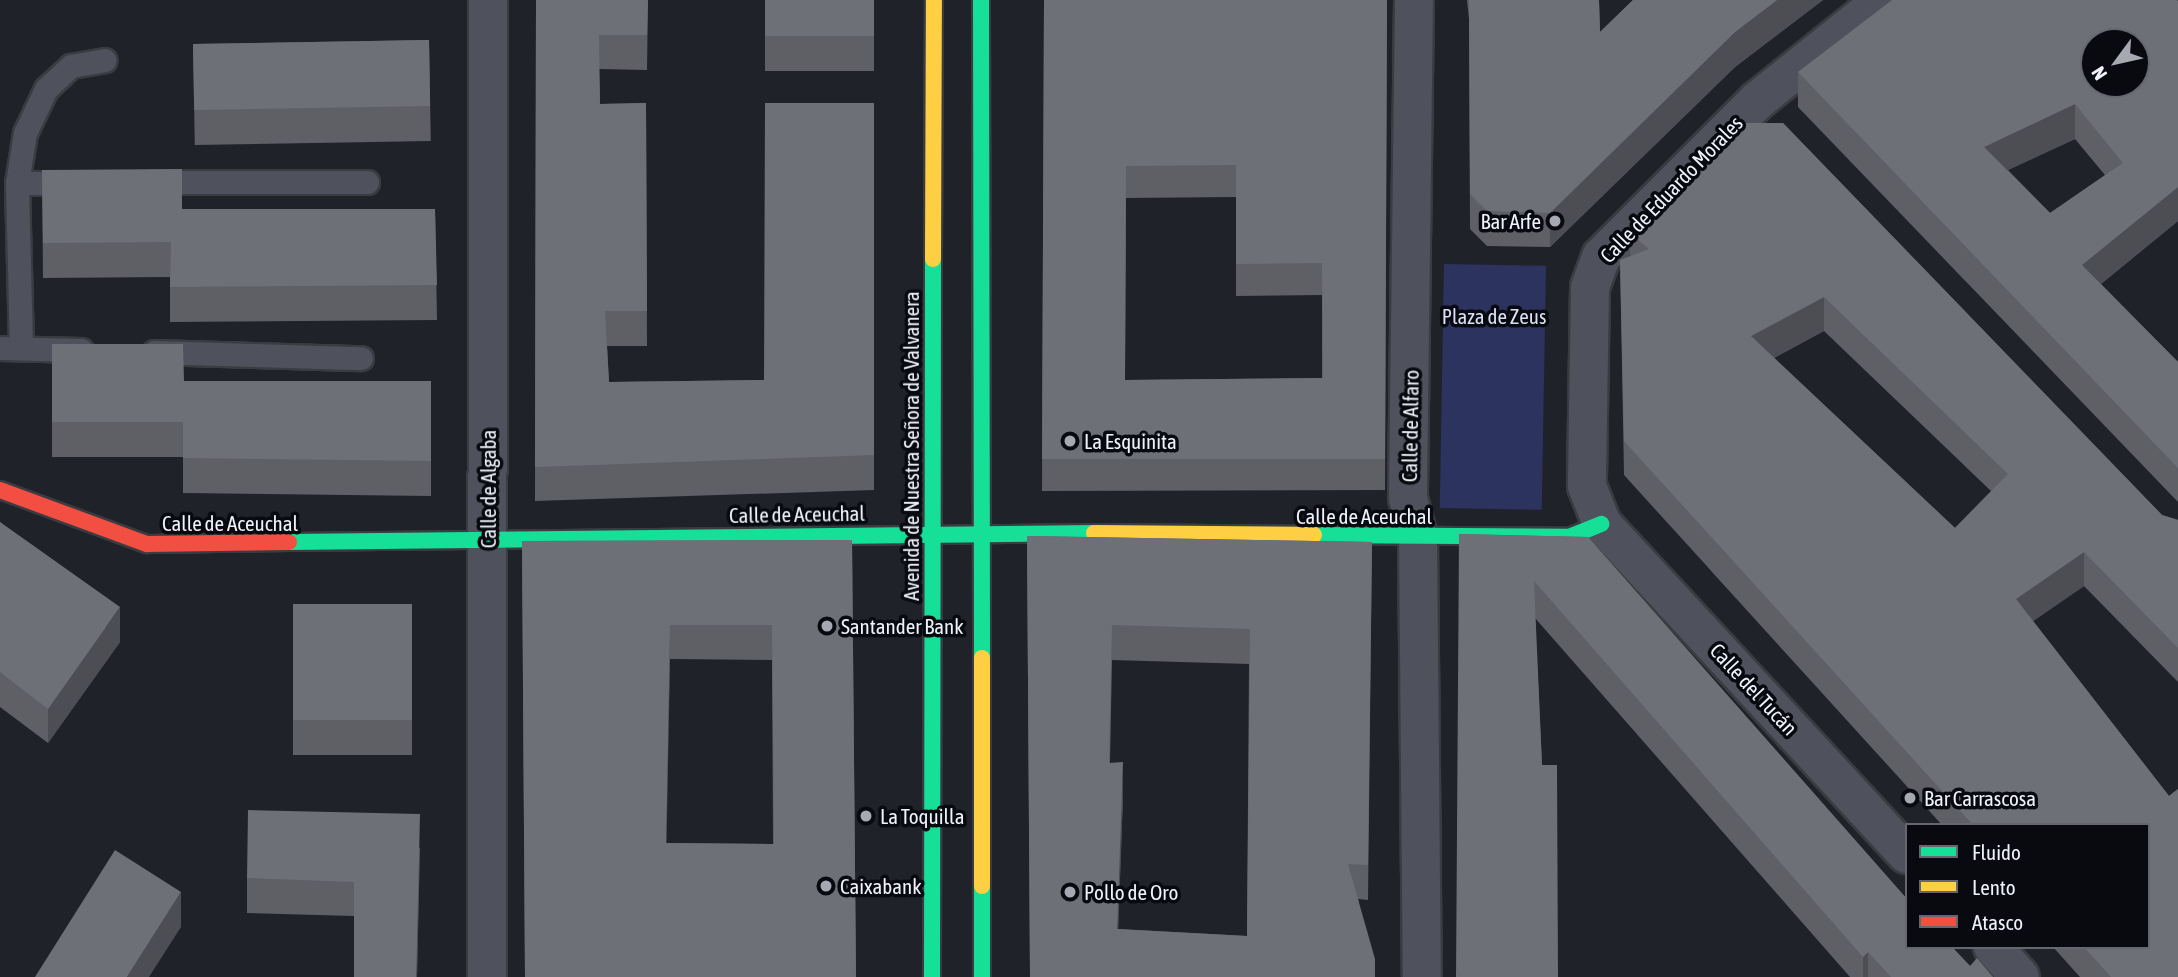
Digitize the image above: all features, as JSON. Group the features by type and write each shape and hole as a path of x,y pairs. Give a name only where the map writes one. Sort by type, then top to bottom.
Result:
{"main road":[{"name":"Avenida de Nuestra Señora de Valvanera","path":"932,977 934,0"},
{"path":"981,0 982,977"},
{"name":"Calle de Aceuchal","path":"0,490 148,544 488,542 931,532 1569,537 1602,524"}],"street":[{"name":"Calle de Algaba","path":"487,977 488,0"},
{"name":"Calle de Alfaro","path":"1414,0 1408,498 1418,537 1422,977"},
{"name":"Calle de Eduardo Morales","path":"1602,524 1587,486 1590,287 1601,257 1758,100 1883,0"},
{"path":"1758,100 1786,129"},
{"name":"Calle del Tucán","path":"1602,524 1905,852"},
{"path":"1995,949 2020,977"}],"lane":[{"path":"103,350 10,348 17,183 25,133 46,89 71,66 104,60"},
{"path":"129,183 367,182"},
{"path":"17,183 101,183"},
{"path":"130,351 361,358"}],"green space":[{"name":"Plaza de Zeus","path":"1444,264 1546,266 1542,510 1440,508"}],"building":[{"path":"536,0 648,0 647,35 599,35 600,104 646,103 647,311 605,311 609,382 764,380 765,103 874,103 874,455 535,467"},
{"path":"765,0 874,0 874,36 765,36"},
{"path":"1044,0 1387,0 1385,459 1042,459","holes":["1236,165 1236,264 1322,263 1323,378 1125,380 1126,166"]},
{"path":"1469,0 1599,0 1600,32 1633,0 1777,0 1735,32 1550,213 1487,211 1470,194"},
{"path":"1892,0 2178,1 2178,187 2082,265 2178,362 2178,468 1798,72","holes":["2075,104 2123,163 2050,213 1984,147"]},
{"path":"429,40 430,106 194,110 193,44"},
{"path":"1747,123 1783,123 2162,515 2178,520 2178,648 2084,552 2016,599 2169,796 2178,789 2178,977 2111,977 2086,949 2150,949 2150,823 1971,823 1624,441 1620,260 1649,249 1630,233","holes":["1824,297 2008,474 1955,528 1751,336"]},
{"path":"182,169 182,209 435,209 437,285 170,287 171,242 43,243 42,170"},
{"path":"52,344 183,344 184,381 431,381 431,461 183,458 183,422 52,422"},
{"path":"0,522 120,607 48,709 0,672"},
{"path":"1459,534 1588,537 1905,897 1905,949 1954,949 1970,966 1977,958 1993,977 1891,977 1868,952 1863,957 1534,581 1542,765 1557,765 1558,977 1456,977"},
{"path":"1027,536 1372,542 1368,865 1348,864 1375,959 1375,977 1030,977","holes":["1112,625 1250,629 1247,936 1117,929 1123,762 1109,763"]},
{"path":"852,540 856,977 525,977 522,541","holes":["670,625 772,625 774,844 666,843"]},
{"path":"293,604 412,604 412,720 293,720"},
{"path":"248,810 420,814 416,977 354,977 354,882 247,878"},
{"path":"115,850 181,892 127,977 35,977"}],"traffic: fast":[{"path":"981,0 982,658"},
{"path":"932,977 933,259"},
{"path":"1314,535 1569,537 1602,524"},
{"path":"289,542 1094,533"},
{"path":"982,886 982,977"}],"traffic: slow":[{"path":"933,259 934,0"},
{"path":"1094,533 1314,535"},
{"path":"982,658 982,886"}],"traffic: jam":[{"path":"0,490 147,544 289,542"}],"place":[{"name":"Bar Arfe","path":"1555,221"},
{"name":"La Esquinita","path":"1070,441"},
{"name":"Santander Bank","path":"827,626"},
{"name":"Bar Carrascosa","path":"1910,798"},
{"name":"La Toquilla","path":"866,816"},
{"name":"Caixabank","path":"826,886"},
{"name":"Pollo de Oro","path":"1070,892"}]}
